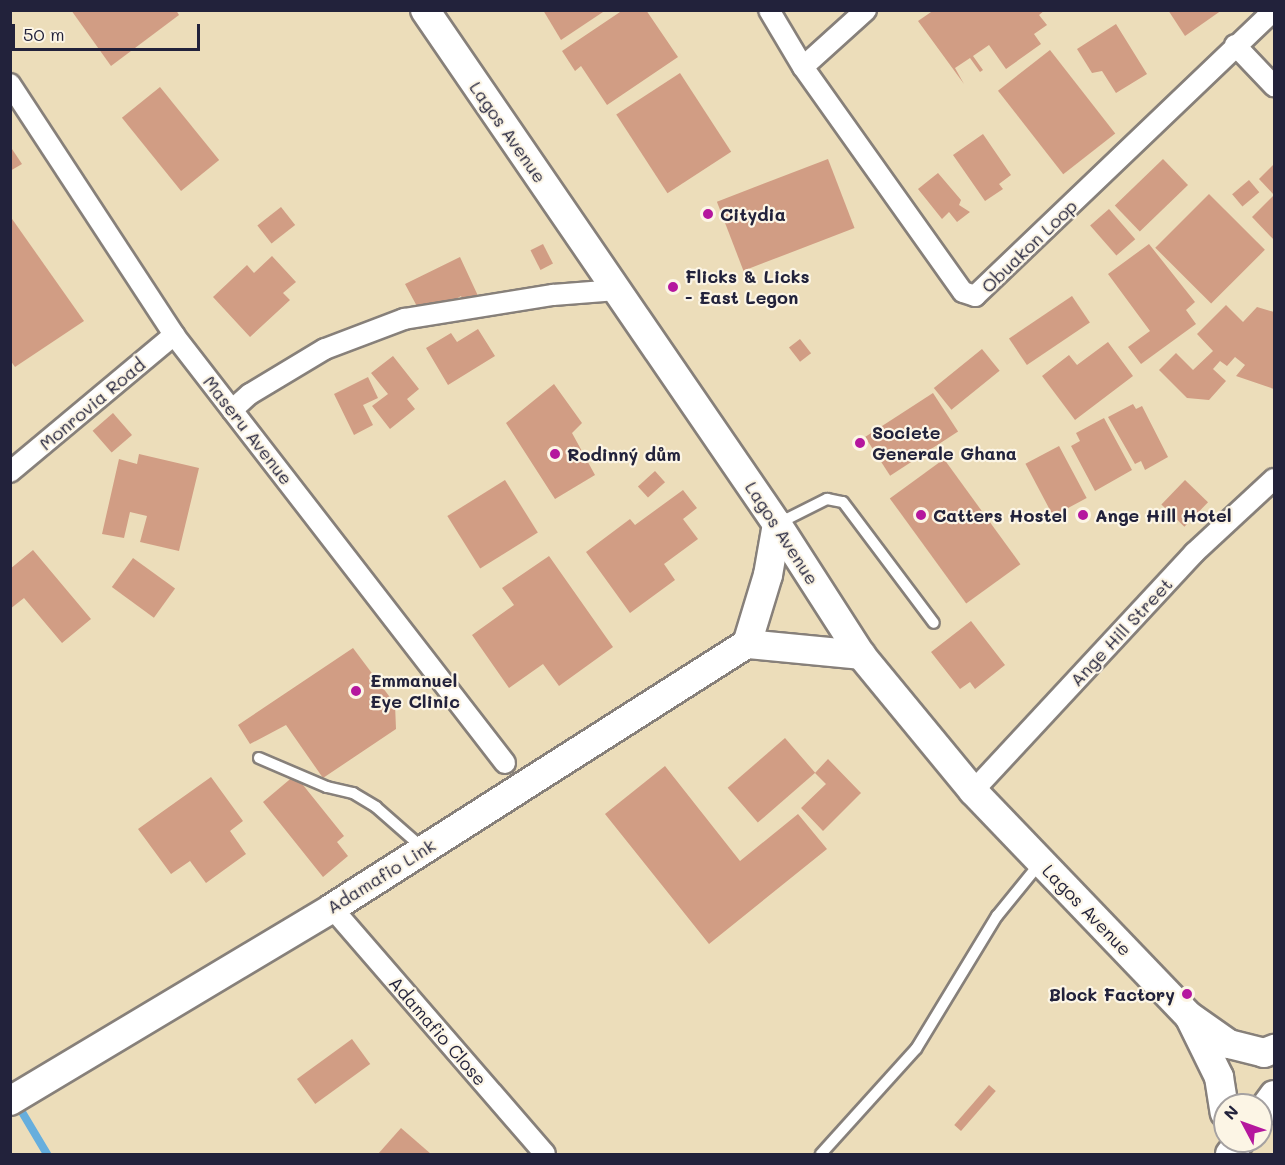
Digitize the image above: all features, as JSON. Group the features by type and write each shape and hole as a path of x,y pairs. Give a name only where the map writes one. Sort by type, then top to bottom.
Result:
{"street":[{"name":"Lagos Avenue","path":"425,10 777,524 861,655 973,790 1189,1016 1229,1044 1264,1053 1275,1049"},
{"path":"769,10 803,67 866,10"},
{"name":"Obuakon Loop","path":"803,67 963,292 975,296 1274,10"},
{"path":"1235,45 1275,86"},
{"name":"Maseru Avenue","path":"10,84 174,335 505,763"},
{"path":"232,410 250,394 326,349 404,319 554,295 617,290"},
{"name":"Monrovia Road","path":"10,472 174,335"},
{"name":"Ange Hill Street","path":"973,790 1194,553 1275,479"},
{"path":"777,524 768,575 747,644 861,655"},
{"name":"Adamafio Link","path":"10,1101 332,908 747,644"},
{"name":"Adamafio Close","path":"332,908 545,1155"},
{"name":"Lagos Avenue","path":"1189,1016 1220,1077 1222,1093"}],"lane":[{"path":"777,524 827,500 843,502 934,623"},
{"path":"259,758 327,787 353,793 376,807 424,849"},
{"path":"821,1155 916,1049 997,916 1041,861"}],"building":[{"path":"71,10 176,10 179,15 111,66"},
{"path":"543,10 606,10 561,40"},
{"path":"623,10 646,10 678,57 607,105 581,66 575,71 562,51"},
{"path":"934,10 1045,10 1039,15 1047,25 1034,34 1041,44 1006,69 989,45 973,56 983,70 980,72 970,58 955,68 964,84 918,21"},
{"path":"1168,10 1222,10 1185,36"},
{"path":"1116,24 1147,74 1116,93 1102,71 1092,73 1077,49"},
{"path":"1050,50 1115,134 1063,174 998,91"},
{"path":"680,73 731,152 667,193 616,114"},
{"path":"160,87 219,160 181,191 122,118"},
{"path":"983,134 1011,175 999,184 1003,189 985,201 953,155"},
{"path":"10,146 22,164 10,171"},
{"path":"828,159 855,228 743,271 717,202"},
{"path":"1163,159 1188,185 1140,231 1115,206"},
{"path":"1274,164 1274,195 1259,179"},
{"path":"938,173 961,200 959,205 970,212 957,222 949,212 942,219 918,189"},
{"path":"1249,180 1259,192 1242,206 1232,194"},
{"path":"1209,194 1265,250 1211,304 1155,248"},
{"path":"1274,195 1274,240 1252,217"},
{"path":"281,207 295,225 272,244 257,225"},
{"path":"1109,209 1135,239 1116,256 1090,225"},
{"path":"10,216 84,321 15,367 10,360"},
{"path":"543,244 553,264 541,270 531,250"},
{"path":"1149,244 1195,302 1186,310 1196,324 1141,364 1128,347 1150,331 1108,274"},
{"path":"272,256 296,282 283,293 290,300 250,337 213,297 247,265 254,273"},
{"path":"460,257 479,298 464,303 461,296 444,306 420,312 405,284"},
{"path":"1072,296 1090,323 1027,365 1009,338"},
{"path":"1226,305 1243,322 1257,307 1274,312 1274,389 1236,376 1245,365 1235,357 1227,366 1220,361 1213,369 1226,381 1209,400 1187,398 1159,370 1176,353 1193,370 1213,351 1197,334"},
{"path":"478,329 495,356 448,385 426,348 451,333 457,342"},
{"path":"800,339 811,353 800,362 789,348"},
{"path":"1108,342 1133,376 1075,420 1042,376 1069,355 1077,365"},
{"path":"982,349 1000,371 951,410 934,388"},
{"path":"393,356 419,389 407,399 415,409 390,429 372,406 388,394 371,373"},
{"path":"368,377 378,398 363,405 373,425 354,435 334,394"},
{"name":"Rodinný dům","path":"554,384 582,423 572,433 595,475 555,499 506,423"},
{"path":"933,393 958,432 890,476 865,437"},
{"path":"1133,404 1136,409 1142,406 1168,457 1145,470 1141,461 1135,464 1108,417"},
{"path":"113,413 132,435 112,453 93,431"},
{"path":"1104,418 1132,470 1095,491 1071,446 1080,441 1076,433"},
{"path":"1059,446 1087,498 1053,516 1025,464"},
{"path":"139,454 199,468 179,551 140,542 147,516 130,512 124,538 102,534 119,459 137,464"},
{"path":"944,459 1020,564 966,604 890,498"},
{"path":"655,471 665,482 648,498 638,486"},
{"path":"505,480 538,533 480,569 447,516"},
{"path":"1185,480 1208,502 1184,527 1161,504"},
{"path":"683,490 697,508 683,519 698,539 664,564 675,580 630,613 586,552 630,519 635,525"},
{"path":"33,550 91,619 62,643 24,598 10,609 10,569"},
{"path":"549,556 613,647 559,686 543,664 509,688 472,635 514,605 502,588"},
{"path":"133,558 175,589 154,618 112,587"},
{"path":"971,621 1005,665 975,689 970,682 960,689 931,652"},
{"path":"353,648 395,704 396,729 323,778 286,725 250,744 238,725"},
{"path":"785,738 815,773 758,823 728,788"},
{"path":"828,759 861,793 823,831 801,808 826,784 815,773"},
{"path":"665,766 740,861 798,814 827,849 709,944 605,814"},
{"path":"295,775 344,836 337,842 348,856 323,877 263,802"},
{"path":"211,777 243,821 230,831 246,854 206,883 190,861 171,874 138,829"},
{"path":"352,1039 370,1064 315,1104 297,1079"},
{"path":"989,1085 996,1091 961,1131 954,1125"},
{"path":"401,1128 431,1154 378,1154"}],"waterway":[{"path":"16,1102 47,1154"}],"place":[{"name":"Citydia","path":"708,214"},
{"name":"Flicks & Licks - East Legon","path":"673,287"},
{"name":"Societe Generale Ghana","path":"860,443"},
{"name":"Rodinný dům","path":"555,454"},
{"name":"Catters Hostel","path":"921,515"},
{"name":"Ange Hill Hotel","path":"1083,515"},
{"name":"Emmanuel Eye Clinic","path":"356,691"},
{"name":"Block Factory","path":"1187,994"}]}
